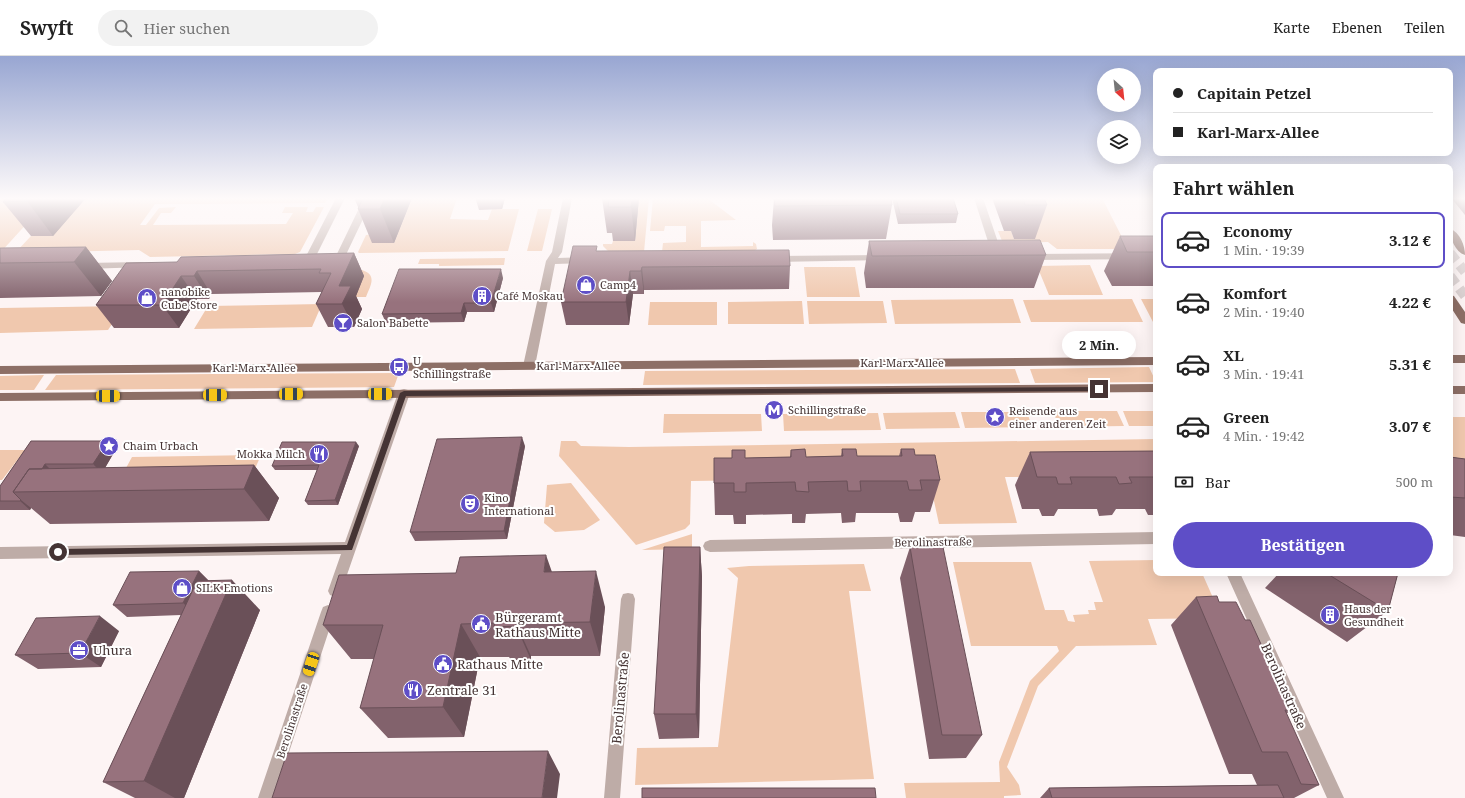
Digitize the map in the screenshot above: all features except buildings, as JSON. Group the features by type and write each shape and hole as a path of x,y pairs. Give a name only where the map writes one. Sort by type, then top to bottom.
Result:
{"main road":[{"path":"1453,236 1465,252"},
{"path":"1453,302 1463,315"},
{"path":"1453,359 1465,359"},
{"name":"Karl-Marx-Allee","path":"0,370 1153,361"},
{"path":"0,397 1153,388"},
{"path":"1453,390 1465,390"}],"street":[{"path":"324,233 304,262 338,261 352,233"},
{"path":"529,366 551,261 557,252 561,233"},
{"path":"990,233 998,257"},
{"path":"1018,257 1153,256"},
{"path":"767,259 889,258"},
{"path":"551,261 598,260"},
{"path":"74,266 154,264"},
{"name":"Berolinastraße","path":"266,798 349,548 404,393"},
{"name":"Berolinastraße","path":"710,546 1153,538"},
{"path":"0,553 349,548"},
{"name":"Berolinastraße","path":"1234,576 1336,798"},
{"name":"Berolinastraße","path":"612,798 628,599"}],"shaded area":[{"path":"0,233 19,233 0,253"},
{"path":"36,233 310,233 300,252 295,254 150,257 139,250 15,253"},
{"path":"398,233 513,233 508,251 358,252 366,235 376,234 394,243"},
{"path":"532,233 546,233 542,251 527,251"},
{"path":"636,233 646,233 644,252 609,252 603,246 603,244 612,244 613,241 635,241"},
{"path":"686,233 701,233 701,247 753,246 753,242 756,244 757,249 754,251 662,252 663,243 686,242"},
{"path":"999,233 1012,233 1014,239 1015,233 1120,233 1126,245 1114,249 1057,249 1048,242 1005,243 1002,241"},
{"path":"505,258 504,265 439,266 439,264 418,264 420,259"},
{"path":"1090,265 1103,295 1049,295 1037,266"},
{"path":"804,267 855,267 860,297 807,297"},
{"path":"362,270 370,275 372,281 366,297 340,297 351,271"},
{"path":"1013,299 1021,323 895,324 891,300"},
{"path":"1132,299 1143,322 1031,322 1023,300"},
{"path":"1141,299 1153,299 1153,322"},
{"path":"802,301 804,324 728,324 728,302"},
{"path":"807,301 883,301 887,323 809,324"},
{"path":"650,302 717,302 717,325 648,325"},
{"path":"322,304 312,327 194,329 208,306"},
{"path":"124,306 108,330 0,333 0,308"},
{"path":"1149,367 1153,376 1153,382 1035,383 1030,369"},
{"path":"1015,369 1020,383 643,385 645,371"},
{"path":"399,373 394,387 45,390 56,375"},
{"path":"44,375 34,390 0,390 0,376"},
{"path":"1053,411 1117,411 1124,426 1059,427"},
{"path":"1123,411 1153,411 1153,426 1129,426"},
{"path":"955,412 960,428 886,429 883,413"},
{"path":"961,412 1027,412 1032,427 965,428"},
{"path":"878,413 881,430 784,431 783,414"},
{"path":"664,414 761,414 762,431 663,433"},
{"path":"1453,417 1465,417 1465,465 1453,463"},
{"path":"1153,439 1153,476 1005,477 1017,523 939,524 929,478 691,481 690,524 685,529 636,545 559,456 561,441 576,441 581,446 629,447"},
{"path":"0,450 25,450 2,480 0,480"},
{"path":"261,455 251,478 120,479 132,457"},
{"path":"571,483 600,520 584,530 555,532 544,523 547,485"},
{"path":"692,534 692,549 642,550"},
{"path":"1153,560 1153,576 1203,576 1222,618 1148,619 1157,645 1076,646 1038,686 1007,767 1019,785 1021,795 1004,796 1004,798 906,798 904,783 1000,782 999,762 1030,681 1059,651 1057,646 971,646 953,562 1031,562 1045,610 1064,610 1068,621 1075,622 1073,615 1089,614 1088,610 1096,610 1094,602 1103,602 1089,561"},
{"path":"864,564 871,591 849,591 874,779 635,785 637,748 718,747 738,578 727,568 749,566"}],"tunnel":[{"path":"1453,257 1465,272"},
{"path":"1453,280 1465,296"}],"place":[{"name":"Camp4","path":"586,285"},
{"name":"Café Moskau","path":"482,296"},
{"name":"nanobike Cube Store","path":"147,298"},
{"name":"Salon Babette","path":"343,323"},
{"name":"U Schillingstraße","path":"399,367"},
{"name":"Schillingstraße","path":"774,410"},
{"name":"Reisende aus einer anderen Zeit","path":"995,417"},
{"name":"Chaim Urbach","path":"109,446"},
{"name":"Mokka Milch","path":"319,454"},
{"name":"Kino International","path":"470,504"},
{"name":"SILK Emotions","path":"182,588"},
{"name":"Haus der Gesundheit","path":"1330,615"},
{"name":"Bürgeramt Rathaus Mitte","path":"481,624"},
{"name":"Uhura","path":"79,650"},
{"name":"Rathaus Mitte","path":"443,664"},
{"name":"Zentrale 31","path":"413,690"}],"route":[{"path":"58,552 349,548 404,393 1099,389"}]}
